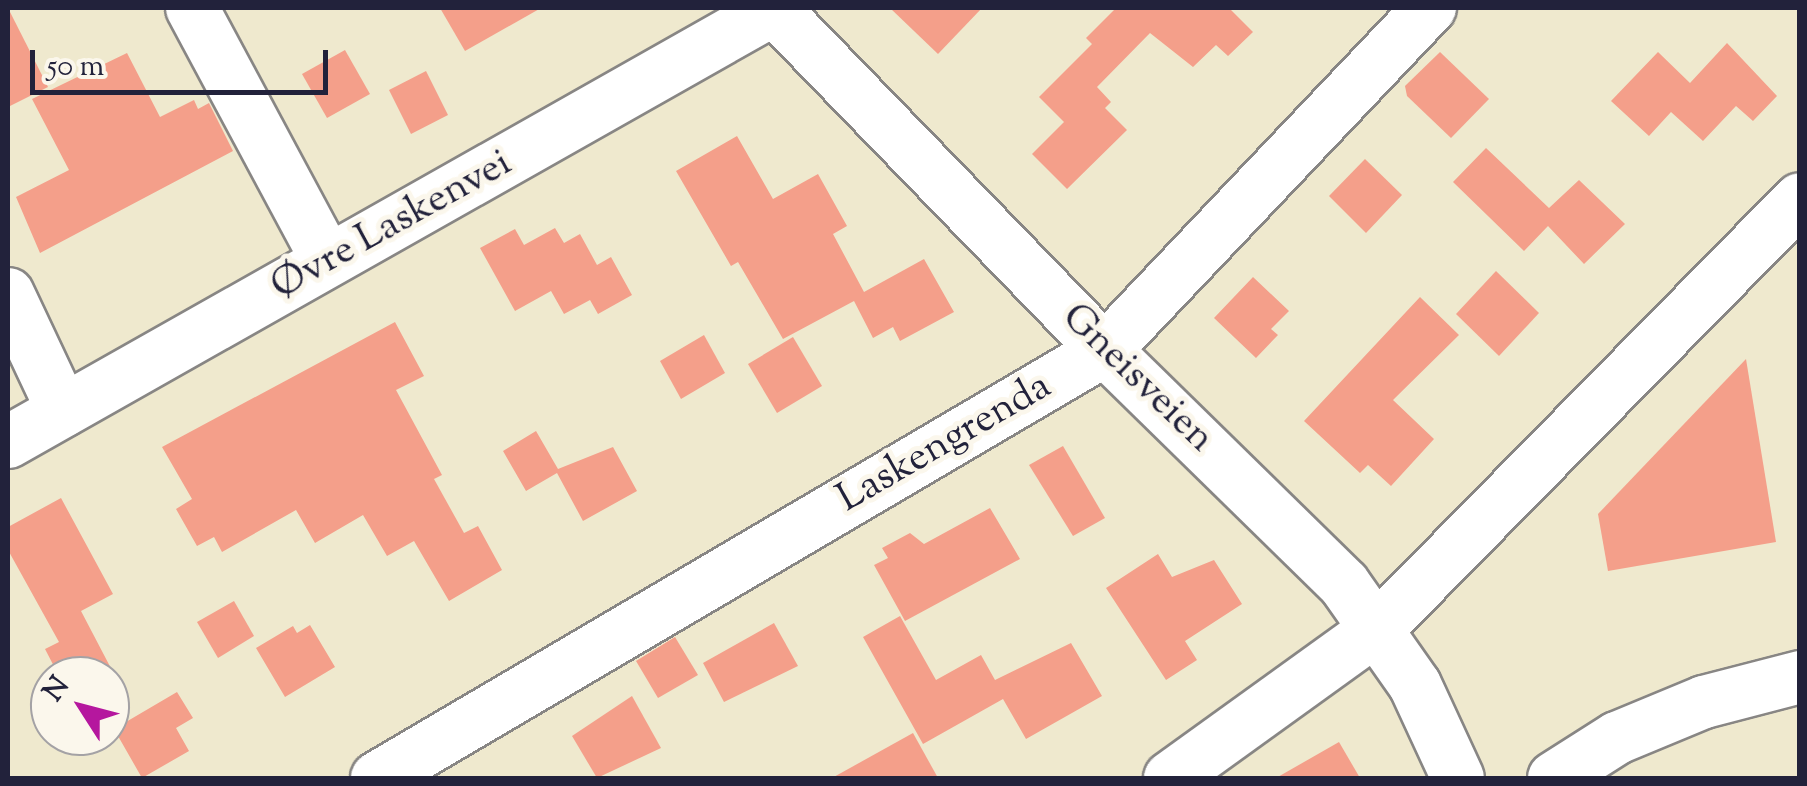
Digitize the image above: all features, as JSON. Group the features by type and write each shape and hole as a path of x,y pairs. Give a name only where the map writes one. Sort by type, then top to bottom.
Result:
{"street":[{"path":"192,8 328,260"},
{"name":"Øvre Laskenvei","path":"8,442 775,8"},
{"name":"Gneisveien","path":"775,8 1105,350 1252,489 1379,627 1458,778"},
{"name":"Laskengrenda","path":"377,778 1105,350 1430,8"},
{"path":"1170,778 1379,627 1800,199"},
{"path":"8,294 63,411"},
{"path":"1554,778 1624,758 1704,702 1800,677"}],"building":[{"path":"8,8 48,87 8,107"},
{"path":"440,8 541,8 465,51"},
{"path":"890,8 982,8 938,54"},
{"path":"1116,8 1229,8 1253,32 1228,56 1216,45 1193,67 1150,33 1097,87 1111,102 1105,108 1127,130 1067,189 1032,154 1064,122 1039,97 1092,44 1086,38"},
{"path":"1727,43 1777,96 1753,121 1736,106 1703,141 1671,112 1649,136 1611,101 1658,52 1690,83"},
{"path":"345,50 370,94 327,118 302,74"},
{"path":"1440,52 1489,99 1451,138 1407,96 1405,86"},
{"path":"127,53 160,117 194,100 198,109 209,103 233,151 40,253 16,197 69,170 32,99"},
{"path":"426,71 448,115 411,134 389,90"},
{"path":"737,136 773,199 818,174 847,226 833,234 864,292 924,259 954,312 900,341 893,327 873,338 854,301 783,339 738,262 731,266 676,171"},
{"path":"1486,148 1549,208 1579,180 1625,224 1584,264 1548,226 1524,251 1453,182"},
{"path":"1365,159 1402,195 1366,233 1329,196"},
{"path":"555,228 564,243 580,234 597,265 611,257 632,295 598,314 590,300 564,314 551,291 515,311 480,248 515,229 524,245"},
{"path":"1496,271 1539,313 1499,356 1456,314"},
{"path":"1253,277 1289,311 1271,329 1278,335 1256,358 1214,318"},
{"path":"1420,297 1459,335 1393,400 1434,439 1391,486 1368,465 1360,473 1304,421"},
{"path":"395,322 424,376 396,390 442,475 434,479 464,533 478,526 502,570 449,601 414,541 387,556 363,515 315,543 296,510 222,552 214,537 197,546 176,509 192,499 162,447"},
{"path":"704,335 725,373 681,399 660,361"},
{"path":"793,337 822,386 777,413 748,364"},
{"path":"1746,359 1776,542 1608,571 1598,514"},
{"path":"536,431 558,469 613,447 637,491 583,521 557,473 526,491 503,451"},
{"path":"1063,446 1105,518 1073,536 1029,465"},
{"path":"61,498 113,594 81,611 105,656 49,656 45,649 59,642 8,550 8,527"},
{"path":"990,508 1020,559 905,621 874,565 888,558 882,548 910,533 924,544"},
{"path":"1158,554 1172,577 1214,560 1242,604 1185,641 1197,660 1166,680 1106,588"},
{"path":"234,601 254,636 218,658 197,622"},
{"path":"900,616 936,680 981,655 995,680 1071,643 1102,696 1026,739 1003,699 923,744 863,637"},
{"path":"774,623 798,666 724,702 703,663"},
{"path":"310,625 335,667 285,697 256,648 293,626 297,633"},
{"path":"675,637 698,675 658,698 636,661"},
{"path":"177,692 193,718 176,728 189,751 142,778 129,756 130,720"},
{"path":"632,696 661,748 597,778 572,736"},
{"path":"913,733 938,778 832,778"},
{"path":"1339,742 1360,778 1276,778"}]}
